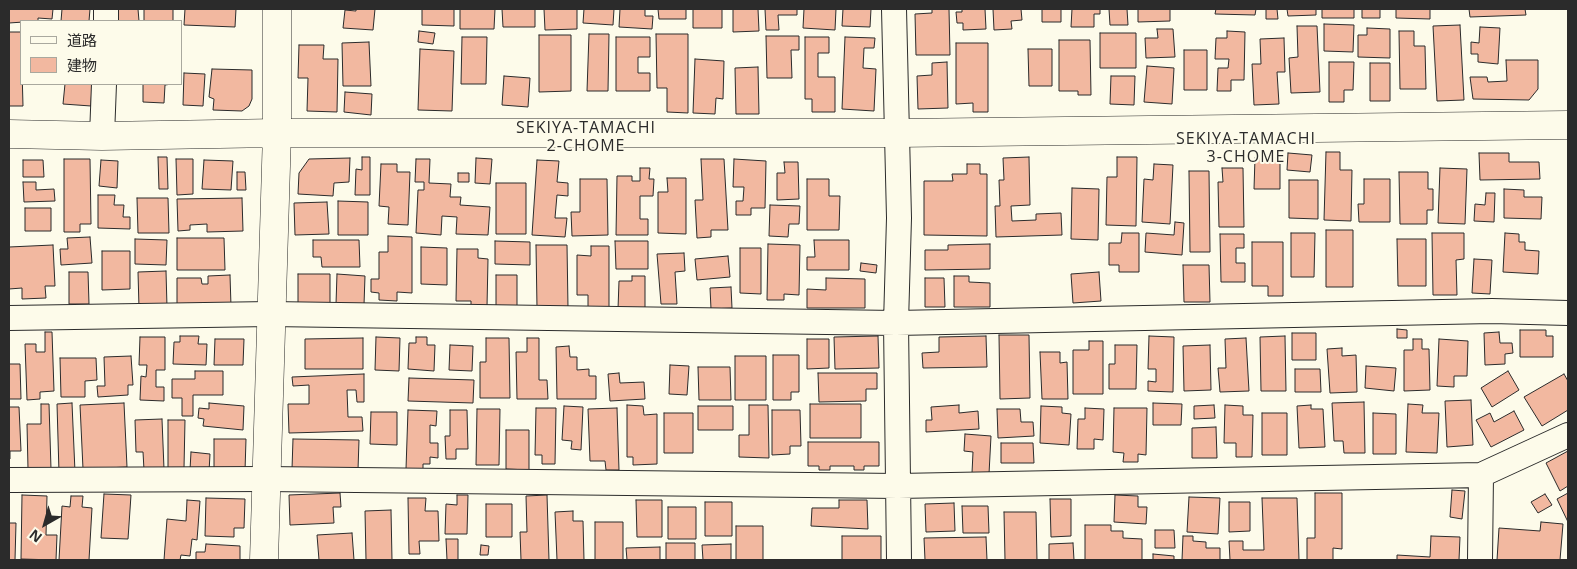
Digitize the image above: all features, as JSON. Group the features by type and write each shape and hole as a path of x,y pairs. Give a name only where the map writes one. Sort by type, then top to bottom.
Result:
{"street":[{"path":"264,560 277,133 277,9"},
{"path":"894,9 899,218 896,323 899,560"},
{"path":"102,136 104,85"},
{"path":"9,134 102,136 277,133 897,132 1568,125"},
{"path":"9,318 270,314 896,323 1482,312 1568,313"},
{"path":"9,480 266,478 898,486 1481,475 1568,435"},
{"path":"1480,560 1481,475"}],"building":[{"path":"9,9 53,9 52,19 38,18 38,20 20,20 20,22 9,23"},
{"path":"62,9 90,9 89,20 61,20"},
{"path":"113,9 138,9 139,20 114,20"},
{"path":"144,9 173,9 173,20 144,20"},
{"path":"185,9 236,9 235,27 184,25"},
{"path":"356,9 375,9 373,30 343,28 345,10 356,11"},
{"path":"422,9 454,9 454,26 422,25"},
{"path":"460,9 495,9 494,29 460,29"},
{"path":"502,9 535,9 535,27 503,27"},
{"path":"544,9 577,9 577,29 545,30"},
{"path":"584,9 614,9 613,25 583,23"},
{"path":"620,9 645,9 645,16 653,16 652,29 619,27"},
{"path":"658,9 686,9 686,19 659,19"},
{"path":"693,9 722,9 722,28 693,28"},
{"path":"733,9 758,9 759,31 733,32"},
{"path":"765,9 797,9 797,15 778,15 779,30 766,30"},
{"path":"804,9 836,9 835,30 803,28"},
{"path":"843,9 871,9 870,27 842,26"},
{"path":"932,9 949,9 950,55 916,55 915,14 932,13"},
{"path":"962,9 985,9 986,29 963,30 963,23 957,23 956,12 962,12"},
{"path":"993,9 1021,9 1022,20 1011,21 1012,29 994,30"},
{"path":"1042,9 1061,9 1061,22 1042,22"},
{"path":"1072,9 1100,9 1100,14 1094,14 1094,27 1071,27"},
{"path":"1109,9 1127,9 1128,25 1110,25"},
{"path":"1138,9 1170,9 1170,21 1138,22"},
{"path":"1216,9 1256,9 1255,15 1215,14"},
{"path":"1266,9 1277,9 1278,19 1266,19"},
{"path":"1287,9 1316,9 1316,15 1288,16"},
{"path":"1322,9 1354,9 1354,18 1322,18"},
{"path":"1362,9 1380,9 1380,18 1362,18"},
{"path":"1396,9 1430,9 1430,19 1396,18"},
{"path":"1469,9 1525,9 1526,15 1470,17"},
{"path":"1324,24 1354,25 1353,52 1324,51"},
{"path":"1460,25 1464,100 1437,101 1433,26"},
{"path":"1297,26 1317,26 1320,92 1291,93 1289,58 1298,57"},
{"path":"1480,27 1500,28 1498,64 1478,62 1478,54 1471,54 1471,42 1479,43"},
{"path":"1367,28 1390,29 1390,58 1358,57 1358,35 1367,35"},
{"path":"1157,29 1173,29 1175,57 1146,58 1145,38 1158,38"},
{"path":"419,31 435,33 433,44 418,42"},
{"path":"1227,31 1245,32 1244,80 1231,80 1231,91 1217,91 1218,68 1228,68 1229,59 1215,59 1216,38 1227,38"},
{"path":"1399,31 1414,31 1414,46 1425,46 1426,89 1400,89"},
{"path":"9,32 20,32 20,85 22,85 23,106 9,106"},
{"path":"1100,33 1136,33 1136,68 1100,68"},
{"path":"589,34 609,34 608,91 587,91"},
{"path":"656,34 688,34 688,113 667,112 667,88 657,88"},
{"path":"539,35 571,35 571,91 539,92"},
{"path":"766,36 799,36 799,50 791,50 792,78 767,78"},
{"path":"462,37 487,37 486,84 461,84"},
{"path":"616,37 650,37 650,57 638,57 638,73 650,73 650,91 616,91"},
{"path":"805,37 829,37 829,53 818,53 818,77 835,77 835,112 812,112 812,99 805,99"},
{"path":"845,37 875,38 874,48 864,48 863,68 876,69 874,111 842,109"},
{"path":"1284,38 1285,72 1277,72 1279,104 1254,105 1252,64 1261,64 1260,39"},
{"path":"1059,40 1090,40 1091,95 1078,95 1078,91 1059,91"},
{"path":"369,42 371,86 343,86 342,43"},
{"path":"956,43 988,43 988,112 973,112 973,103 956,104"},
{"path":"299,45 324,45 323,59 338,59 337,112 307,111 308,78 298,78"},
{"path":"420,49 454,51 452,111 418,110"},
{"path":"1028,49 1052,49 1052,86 1029,86"},
{"path":"1184,50 1207,50 1207,90 1184,90"},
{"path":"695,59 724,61 723,99 716,98 715,114 693,113"},
{"path":"1506,60 1538,60 1538,89 1529,100 1473,99 1470,77 1487,77 1488,82 1507,81"},
{"path":"947,62 948,108 918,109 917,76 932,75 932,63"},
{"path":"1329,62 1354,62 1353,90 1344,90 1344,102 1329,102"},
{"path":"1370,63 1390,63 1390,101 1370,101"},
{"path":"1147,66 1174,68 1172,104 1144,102"},
{"path":"758,67 759,114 736,114 735,68"},
{"path":"212,69 252,70 252,99 249,106 242,111 213,110 214,99 209,97"},
{"path":"184,73 205,74 203,106 183,105"},
{"path":"504,76 530,78 528,107 502,105"},
{"path":"1111,76 1135,76 1134,105 1110,104"},
{"path":"65,85 92,85 91,106 63,104"},
{"path":"143,85 165,85 164,103 143,102"},
{"path":"345,92 372,94 371,115 344,112"},
{"path":"1326,152 1340,152 1340,170 1352,170 1351,221 1324,220"},
{"path":"1288,153 1312,155 1310,172 1287,170"},
{"path":"1479,153 1509,153 1509,162 1539,162 1540,179 1480,180"},
{"path":"158,157 167,157 168,189 159,189"},
{"path":"362,157 370,157 370,195 355,195 356,169 362,170"},
{"path":"1029,157 1030,205 1011,206 1012,221 1036,220 1036,214 1061,213 1062,235 996,237 995,206 1000,206 999,180 1004,180 1003,158"},
{"path":"1117,157 1137,157 1136,226 1106,225 1107,177 1117,177"},
{"path":"350,158 349,182 334,183 333,196 298,194 299,173 309,159"},
{"path":"476,158 492,159 490,184 475,183"},
{"path":"1255,158 1280,158 1280,189 1254,189"},
{"path":"64,159 90,159 91,224 80,224 80,232 64,232"},
{"path":"176,159 193,159 193,194 177,195"},
{"path":"416,159 430,159 429,183 451,184 450,197 461,197 460,205 490,207 488,235 456,234 457,217 442,216 441,235 416,233 418,190 424,190 424,182 415,182"},
{"path":"701,159 724,159 728,230 711,230 711,237 697,238 695,200 703,200"},
{"path":"734,159 766,161 765,208 751,208 751,215 736,215 736,201 743,201 744,187 733,187"},
{"path":"23,160 43,160 44,177 23,177"},
{"path":"101,160 118,161 117,188 99,186"},
{"path":"204,160 233,161 231,190 202,189"},
{"path":"537,160 559,161 557,182 568,183 568,196 557,195 555,218 567,218 565,237 532,235"},
{"path":"784,162 798,162 799,199 777,200 777,173 785,173"},
{"path":"381,164 397,164 397,172 410,172 408,225 388,224 389,207 379,206"},
{"path":"967,164 980,164 980,174 987,174 987,236 924,235 924,181 953,181 952,174 967,174"},
{"path":"1154,164 1173,165 1170,224 1142,222 1144,179 1153,180"},
{"path":"640,168 650,168 649,179 654,179 653,196 640,196 640,219 648,219 648,235 616,235 617,176 632,176 632,181 640,181"},
{"path":"1222,168 1243,168 1244,227 1219,227 1218,182 1223,182"},
{"path":"1440,168 1467,169 1465,224 1438,223"},
{"path":"1189,171 1209,171 1210,252 1190,252"},
{"path":"237,172 245,172 246,190 237,190"},
{"path":"1399,172 1428,172 1428,189 1433,189 1433,210 1427,210 1427,224 1400,224"},
{"path":"458,173 469,173 469,182 458,182"},
{"path":"667,178 686,178 686,234 658,233 658,192 668,192"},
{"path":"580,179 607,179 608,235 572,236 571,212 580,212"},
{"path":"807,179 829,179 829,196 840,196 839,230 807,230"},
{"path":"1364,179 1390,179 1390,222 1359,222 1358,204 1364,204"},
{"path":"1289,180 1318,180 1318,219 1289,218"},
{"path":"23,182 36,182 36,190 54,189 55,201 24,202"},
{"path":"496,183 526,183 526,234 496,234"},
{"path":"1072,188 1099,189 1098,240 1071,239"},
{"path":"1504,189 1524,190 1524,197 1542,197 1541,219 1504,218"},
{"path":"1486,193 1495,193 1494,222 1474,221 1475,204 1485,205"},
{"path":"98,195 115,195 114,205 124,205 123,217 130,217 130,229 98,228"},
{"path":"137,198 168,198 169,233 138,233"},
{"path":"242,198 243,231 207,232 207,224 190,225 190,230 178,231 177,199"},
{"path":"338,201 368,202 368,235 338,235"},
{"path":"327,202 329,234 295,235 294,203"},
{"path":"770,205 800,206 799,224 789,224 788,237 769,236"},
{"path":"25,208 51,208 51,231 25,231"},
{"path":"1175,222 1184,223 1182,255 1145,252 1146,233 1174,235"},
{"path":"1326,230 1353,230 1353,287 1326,287"},
{"path":"1122,233 1139,233 1139,272 1119,272 1119,265 1109,265 1109,243 1121,243"},
{"path":"1291,233 1315,233 1314,277 1291,277"},
{"path":"1432,233 1464,233 1464,259 1456,260 1457,295 1433,295"},
{"path":"1505,233 1519,234 1519,242 1525,242 1525,250 1539,251 1538,274 1503,272"},
{"path":"1220,234 1244,234 1244,248 1236,248 1236,263 1245,263 1245,282 1221,282"},
{"path":"388,236 412,237 412,293 397,292 397,301 379,300 379,293 371,292 371,279 379,279 379,252 388,252"},
{"path":"90,237 92,263 61,265 60,249 68,249 67,238"},
{"path":"177,238 224,238 225,270 177,270"},
{"path":"135,239 167,240 166,265 135,264"},
{"path":"1397,239 1426,239 1426,286 1398,286"},
{"path":"313,240 359,240 360,267 322,267 321,257 313,257"},
{"path":"814,240 849,240 849,270 807,270 807,257 815,257"},
{"path":"495,241 530,242 530,265 495,264"},
{"path":"615,241 648,241 648,269 616,269"},
{"path":"1252,242 1283,242 1283,296 1268,296 1268,286 1252,286"},
{"path":"768,244 800,245 799,295 784,294 784,300 767,300"},
{"path":"990,244 990,269 925,270 925,250 948,250 948,245"},
{"path":"53,245 55,286 45,286 46,298 22,299 22,288 9,289 9,247"},
{"path":"536,245 567,245 568,308 537,308"},
{"path":"591,246 609,246 609,308 588,308 588,295 577,295 577,255 591,256"},
{"path":"421,247 447,248 447,285 421,284"},
{"path":"740,248 761,248 761,294 740,293"},
{"path":"457,249 478,249 478,258 488,259 487,307 471,307 471,301 456,301"},
{"path":"102,251 130,251 130,289 102,290"},
{"path":"684,253 685,271 675,272 677,304 661,304 657,254"},
{"path":"728,256 730,277 697,280 695,259"},
{"path":"1474,259 1492,260 1490,294 1472,293"},
{"path":"861,263 877,265 876,273 860,271"},
{"path":"1183,265 1209,265 1210,302 1184,302"},
{"path":"166,271 167,307 139,308 138,272"},
{"path":"69,272 88,272 89,304 69,304"},
{"path":"1099,272 1101,301 1073,303 1071,274"},
{"path":"298,274 330,274 330,304 298,303"},
{"path":"337,274 365,276 364,305 336,304"},
{"path":"230,275 231,306 177,307 177,278 201,278 202,284 208,284 208,276"},
{"path":"496,275 517,275 517,306 496,306"},
{"path":"632,276 645,276 645,310 618,309 619,281 632,281"},
{"path":"954,276 969,276 969,282 990,283 990,307 954,307"},
{"path":"826,278 865,279 865,308 807,308 807,289 826,290"},
{"path":"925,278 944,278 945,307 925,307"},
{"path":"731,287 732,308 711,309 710,288"},
{"path":"1397,329 1407,330 1407,338 1397,338"},
{"path":"1520,330 1546,330 1546,336 1553,336 1553,357 1520,357"},
{"path":"45,332 52,332 54,391 40,392 40,399 27,400 25,344 36,344 36,352 45,352"},
{"path":"1499,332 1500,343 1512,343 1513,353 1505,354 1505,364 1485,365 1484,333"},
{"path":"1292,333 1316,333 1316,360 1292,360"},
{"path":"999,335 1029,335 1030,398 1000,399"},
{"path":"180,336 199,336 198,344 207,344 206,365 173,364 174,342 180,342"},
{"path":"878,336 879,368 835,369 834,337"},
{"path":"986,336 987,367 923,368 922,353 939,352 939,337"},
{"path":"1149,336 1174,337 1173,392 1148,391 1148,381 1156,382 1156,369 1148,369"},
{"path":"1285,336 1286,391 1261,391 1260,337"},
{"path":"140,337 165,337 165,370 156,370 156,387 164,387 164,401 140,400 141,376 146,377 147,365 139,365"},
{"path":"376,337 400,338 399,371 375,370"},
{"path":"416,337 427,337 427,345 435,345 434,371 408,369 409,343 416,343"},
{"path":"363,338 363,369 305,369 305,339"},
{"path":"486,338 509,338 510,398 480,398 480,362 486,362"},
{"path":"527,338 539,338 539,380 547,380 548,399 517,399 516,352 527,352"},
{"path":"1246,338 1249,391 1220,392 1218,368 1226,368 1225,339"},
{"path":"215,339 244,339 243,365 214,365"},
{"path":"807,339 829,339 829,368 807,369"},
{"path":"1413,339 1422,339 1422,349 1429,349 1430,390 1404,391 1404,350 1413,350"},
{"path":"1439,339 1468,341 1467,376 1454,376 1454,387 1437,386"},
{"path":"1089,341 1103,341 1103,394 1073,394 1073,350 1089,350"},
{"path":"450,345 473,346 472,371 449,370"},
{"path":"1115,345 1137,345 1136,389 1109,389 1109,364 1115,364"},
{"path":"1210,345 1211,390 1184,391 1183,346"},
{"path":"569,346 570,357 577,357 577,370 589,369 589,376 596,376 596,399 557,399 556,347"},
{"path":"1342,348 1342,356 1356,355 1357,392 1330,393 1327,349"},
{"path":"1040,352 1060,352 1060,363 1067,362 1068,399 1042,399"},
{"path":"773,355 799,355 799,392 791,392 791,400 773,400"},
{"path":"131,356 133,385 128,385 128,395 98,397 97,386 105,386 104,357"},
{"path":"735,356 766,356 766,400 735,400"},
{"path":"60,358 96,358 97,380 85,381 85,397 61,397"},
{"path":"9,364 20,364 21,399 9,399"},
{"path":"670,365 689,366 687,395 669,394"},
{"path":"1366,366 1396,368 1394,391 1365,388"},
{"path":"698,367 730,367 731,400 699,400"},
{"path":"1295,369 1320,369 1321,392 1295,392"},
{"path":"195,371 223,371 223,395 193,395 193,416 182,416 182,398 172,398 172,379 195,379"},
{"path":"1508,371 1519,390 1492,407 1481,388"},
{"path":"619,373 620,383 644,382 645,399 610,401 608,374"},
{"path":"818,373 877,373 877,389 866,389 866,401 819,402"},
{"path":"364,374 364,402 357,402 356,390 347,390 348,417 362,417 363,431 289,433 288,404 309,404 309,385 293,386 292,377"},
{"path":"1564,374 1568,381 1568,410 1542,426 1524,397"},
{"path":"409,378 474,380 473,403 408,401"},
{"path":"1471,400 1473,445 1447,447 1445,401"},
{"path":"1364,402 1365,453 1344,453 1343,441 1334,441 1332,403"},
{"path":"72,403 75,472 59,473 57,404"},
{"path":"124,403 127,467 83,469 80,405"},
{"path":"209,403 244,406 243,430 203,426 204,419 198,418 199,408 209,409"},
{"path":"1153,403 1182,404 1181,425 1153,425"},
{"path":"41,404 49,404 51,469 28,469 27,424 41,424"},
{"path":"810,404 861,404 861,438 810,438"},
{"path":"1408,404 1423,405 1422,413 1439,413 1437,453 1406,452"},
{"path":"627,405 643,406 644,415 657,414 657,464 633,465 633,457 627,457"},
{"path":"749,405 768,405 769,458 739,457 739,435 749,435"},
{"path":"959,405 959,413 978,411 979,429 926,432 926,420 932,420 931,407"},
{"path":"1214,405 1215,418 1194,419 1194,406"},
{"path":"1225,405 1243,406 1243,415 1253,415 1252,457 1236,457 1236,443 1224,443"},
{"path":"1311,405 1311,409 1323,409 1325,447 1299,448 1297,406"},
{"path":"564,406 583,407 581,450 571,449 572,441 562,440"},
{"path":"698,406 733,406 733,430 698,430"},
{"path":"1041,406 1062,407 1062,413 1071,414 1069,445 1040,443"},
{"path":"9,407 19,407 21,451 10,451 10,459 9,459"},
{"path":"536,408 556,408 555,464 542,464 542,455 535,455"},
{"path":"617,408 619,470 606,470 605,461 590,461 588,409"},
{"path":"1085,408 1104,409 1103,440 1094,439 1094,449 1077,449 1078,419 1085,419"},
{"path":"1114,408 1147,408 1146,455 1138,454 1138,462 1123,462 1124,453 1113,452"},
{"path":"477,409 500,409 499,465 476,465"},
{"path":"997,409 1020,409 1021,422 1033,422 1034,436 998,438"},
{"path":"408,410 437,411 436,426 430,425 430,443 438,443 438,458 430,457 430,464 423,464 423,470 406,469"},
{"path":"450,410 467,410 468,449 456,449 456,459 446,459 445,436 450,436"},
{"path":"772,410 800,410 801,446 790,446 790,454 772,455"},
{"path":"1514,411 1524,430 1491,447 1476,420 1490,413 1494,422"},
{"path":"371,412 397,412 397,445 370,444"},
{"path":"664,413 693,413 693,453 664,453"},
{"path":"1262,413 1287,413 1287,455 1262,455"},
{"path":"1373,413 1396,414 1396,454 1373,454"},
{"path":"162,419 164,469 144,470 143,452 136,452 135,420"},
{"path":"168,420 185,420 184,468 168,468"},
{"path":"1216,427 1217,458 1192,458 1192,428"},
{"path":"506,430 529,430 529,470 506,469"},
{"path":"965,434 991,436 989,474 972,473 973,452 964,451"},
{"path":"214,439 246,439 245,471 214,470"},
{"path":"293,439 359,440 358,470 292,469"},
{"path":"808,442 879,442 879,466 864,466 864,470 854,470 854,466 830,466 830,470 819,470 819,466 808,466"},
{"path":"1001,443 1033,443 1034,463 1001,463"},
{"path":"1568,451 1568,486 1560,491 1546,463"},
{"path":"191,452 210,454 209,472 190,470"},
{"path":"1452,490 1465,491 1462,519 1450,517"},
{"path":"340,493 341,507 333,507 334,523 290,525 289,495"},
{"path":"1315,493 1342,493 1342,549 1333,548 1333,560 1307,560 1307,538 1315,538"},
{"path":"1568,493 1568,522 1557,499"},
{"path":"104,494 131,495 128,539 101,538"},
{"path":"1545,494 1552,505 1538,513 1531,502"},
{"path":"22,495 47,496 46,535 57,535 56,560 21,559"},
{"path":"457,495 468,495 467,534 445,534 446,504 457,505"},
{"path":"547,495 549,560 521,560 520,532 527,532 526,496"},
{"path":"1115,495 1138,496 1138,507 1147,507 1146,524 1114,522"},
{"path":"71,496 83,496 82,507 92,508 89,560 59,560 62,506 70,507"},
{"path":"1189,497 1220,498 1218,534 1187,532"},
{"path":"206,498 245,499 244,528 234,528 234,537 205,536"},
{"path":"408,498 426,498 425,511 438,511 439,541 419,541 420,554 409,554"},
{"path":"1262,498 1297,498 1299,560 1230,560 1229,541 1243,541 1243,550 1264,550"},
{"path":"1050,499 1071,499 1071,536 1051,537"},
{"path":"187,500 200,501 197,540 192,539 190,556 181,555 180,560 164,560 167,519 186,521"},
{"path":"636,500 662,500 662,537 637,537"},
{"path":"839,500 867,500 868,529 811,526 812,508 839,508"},
{"path":"705,502 732,502 732,536 705,536"},
{"path":"1229,502 1250,502 1250,531 1229,532"},
{"path":"954,503 955,531 926,532 925,504"},
{"path":"486,504 512,504 512,537 486,537"},
{"path":"962,506 988,506 989,533 963,533"},
{"path":"668,507 696,507 696,539 668,539"},
{"path":"391,510 392,560 366,560 365,511"},
{"path":"573,511 573,521 583,521 584,560 557,560 555,512"},
{"path":"1004,512 1036,512 1037,560 1005,560"},
{"path":"595,522 623,522 623,560 595,560"},
{"path":"1541,522 1563,524 1560,560 1497,560 1499,528 1540,531"},
{"path":"9,523 16,523 15,560 9,560"},
{"path":"1085,525 1111,525 1111,531 1123,531 1123,538 1142,539 1142,560 1085,560"},
{"path":"736,526 763,526 763,560 736,560"},
{"path":"1155,530 1174,530 1175,548 1155,548"},
{"path":"352,533 354,560 319,560 317,535"},
{"path":"842,536 881,536 881,560 842,560"},
{"path":"1183,536 1193,536 1193,541 1206,542 1206,548 1220,548 1220,560 1182,560"},
{"path":"1431,536 1460,537 1459,560 1397,560 1397,555 1430,557"},
{"path":"986,537 987,560 925,560 924,538"},
{"path":"446,539 458,539 458,560 447,560"},
{"path":"666,543 695,543 695,560 666,560"},
{"path":"1073,543 1074,560 1049,560 1049,544"},
{"path":"206,544 240,546 240,560 196,560 196,552 205,552"},
{"path":"731,544 731,560 703,560 702,545"},
{"path":"481,545 489,546 488,555 480,555"},
{"path":"660,547 660,560 627,560 626,548"},
{"path":"1153,554 1174,556 1174,560 1153,560"}],"district":[{"name":"SEKIYA-TAMACHI 2-CHOME","path":"586,137"},
{"name":"SEKIYA-TAMACHI 3-CHOME","path":"1246,148"}]}
